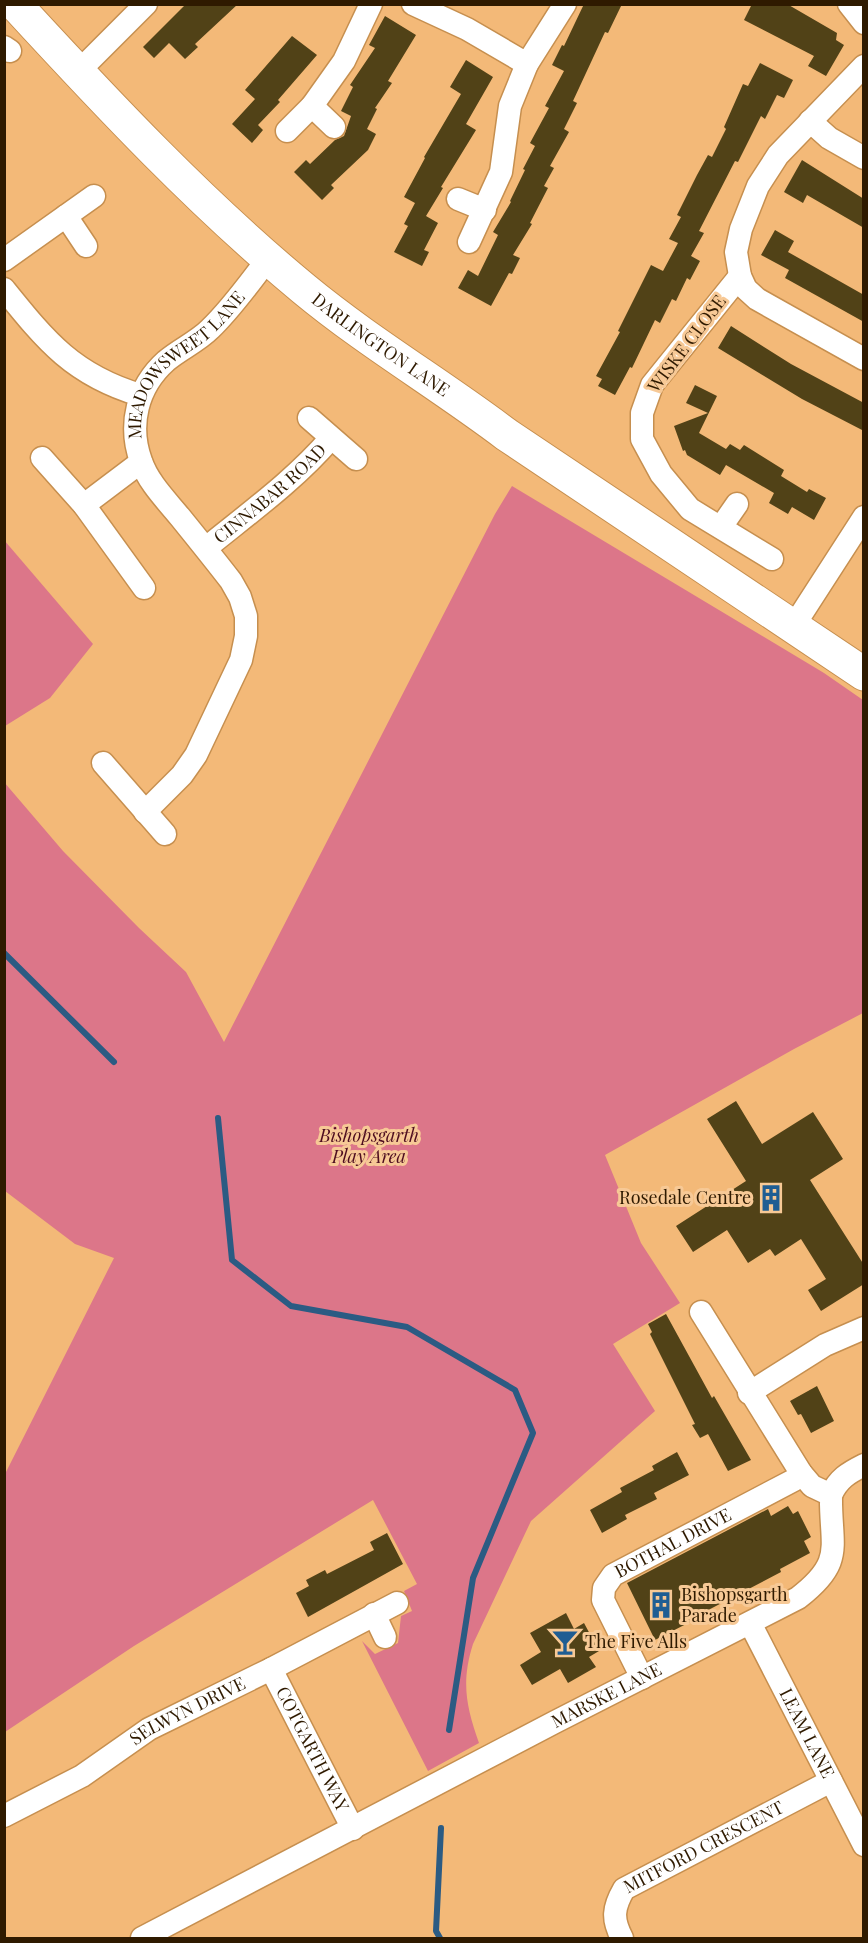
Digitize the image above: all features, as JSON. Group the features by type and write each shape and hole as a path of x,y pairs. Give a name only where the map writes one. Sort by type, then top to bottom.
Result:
{"street":[{"name":"DARLINGTON LANE","path":"15,4 203,200 306,291 507,435 864,674"},
{"path":"78,72 146,4"},
{"path":"287,130 312,106 344,61 372,4"},
{"path":"413,4 467,29 527,64"},
{"path":"470,242 501,172 510,106 527,64 565,4"},
{"path":"849,4 864,23"},
{"path":"864,66 778,154 758,186 741,229 736,252 740,276 747,289 757,299 864,359"},
{"path":"312,106 334,127"},
{"path":"810,121 829,138 864,158"},
{"path":"4,260 94,196"},
{"path":"458,199 485,210"},
{"path":"66,216 86,246"},
{"name":"MEADOWSWEET LANE","path":"145,812 182,775 196,755 241,660 246,636 246,616 240,597 231,581 154,485 141,462 136,438 135,415 140,395 152,376 167,360 210,329 268,259"},
{"name":"WISKE CLOSE","path":"740,276 652,385 642,413 642,439 661,474 690,509 772,559"},
{"path":"4,289 38,331 61,354 87,373 106,383 140,395"},
{"name":"CINNABAR ROAD","path":"309,418 356,459"},
{"name":"CINNABAR ROAD","path":"206,548 312,460 331,438"},
{"path":"42,458 84,505 144,588"},
{"path":"84,505 141,462"},
{"path":"721,527 737,504"},
{"path":"792,627 821,586 864,517"},
{"path":"102,763 165,834"},
{"path":"700,1312 749,1393 801,1473 812,1486 831,1495 836,1484 846,1474 864,1465"},
{"path":"749,1393 825,1345 864,1328"},
{"name":"BOTHAL DRIVE","path":"642,1678 603,1600 604,1588 614,1575 794,1480 801,1473"},
{"name":"MARSKE LANE","path":"142,1938 798,1598 822,1577 834,1548 831,1495"},
{"name":"SELWYN DRIVE","path":"4,1816 82,1776 149,1729 397,1603"},
{"path":"374,1614 385,1637"},
{"name":"LEAM LANE","path":"750,1623 864,1845"},
{"name":"COTGARTH WAY","path":"271,1669 353,1828"},
{"name":"MITFORD CRESCENT","path":"622,1938 615,1924 615,1910 616,1903 624,1889 831,1781"}],"green space":[{"name":"Bishopsgarth Play Area","path":"512,486 824,673 863,700 863,1013 605,1155 641,1243 680,1303 613,1344 655,1411 531,1521 473,1644 466,1682 468,1705 479,1743 428,1771 362,1641 375,1654 398,1643 401,1616 412,1611 404,1591 417,1584 373,1500 134,1646 5,1732 5,1474 114,1258 75,1244 5,1191 4,782 63,851 186,972 224,1042 495,514"},
{"path":"4,540 93,644 50,698 5,726"}],"building":[{"path":"186,4 238,4 195,44 198,47 185,59 169,43 154,58 143,47"},
{"path":"584,4 622,4 608,33 605,32 573,101 577,103 564,129 569,132 550,166 554,168 544,186 548,188 530,223 532,224 513,255 520,258 491,306 458,288 468,270 478,276 498,235 493,232 511,202 525,170 523,169 535,146 530,143 549,108 545,106 564,71 552,65 562,45 564,46"},
{"path":"752,4 787,4 837,33 836,40 844,45 826,76 808,66 814,56 744,20"},
{"path":"385,16 416,35 388,81 392,83 375,108 377,109 367,129 376,134 368,150 331,185 334,188 322,200 294,172 306,160 310,164 335,140 344,136 351,116 341,111 353,87 350,85 375,48 369,45"},
{"path":"292,36 317,55 278,100 280,102 258,125 263,130 252,143 232,124 255,99 245,90"},
{"path":"466,60 493,77 466,124 476,130 426,216 438,223 424,250 429,252 422,266 394,252 408,226 404,224 415,203 404,197 424,157 461,94 450,87"},
{"path":"760,63 793,80 784,98 777,95 765,119 761,116 738,162 735,161 699,231 704,233 691,256 700,261 690,280 687,278 676,301 672,299 660,323 655,320 632,368 630,367 615,395 598,386 602,379 596,376 620,332 618,331 651,265 663,271 678,243 669,239 681,217 677,215 708,155 712,157 726,129 724,127 743,84 748,86"},
{"path":"802,160 864,199 864,228 807,195 803,203 784,192"},
{"path":"775,230 794,241 788,252 864,295 864,322 785,278 789,270 761,255"},
{"path":"731,326 791,364 864,403 864,431 802,399 718,348"},
{"path":"695,385 717,396 699,433 726,449 730,444 740,450 744,445 784,470 781,476 807,492 809,489 826,498 814,520 792,507 788,514 769,503 774,493 726,465 720,475 687,455 685,450 683,451 674,426 708,413 686,403"},
{"name":"Rosedale Centre","path":"736,1101 762,1144 813,1112 843,1159 810,1180 864,1265 864,1284 821,1311 808,1290 826,1279 801,1239 775,1256 770,1249 748,1263 727,1230 693,1252 676,1226 746,1181 707,1119"},
{"path":"666,1314 712,1398 714,1396 751,1460 728,1471 708,1434 700,1438 692,1425 695,1424 650,1334 652,1332 648,1324"},
{"path":"817,1386 834,1421 811,1433 801,1414 798,1415 790,1401"},
{"path":"677,1452 689,1475 654,1493 657,1499 625,1515 627,1519 602,1533 590,1510 622,1492 620,1488 654,1470 652,1466"},
{"path":"788,1506 793,1514 798,1511 811,1537 804,1541 810,1553 780,1569 781,1572 655,1640 627,1583 768,1509 771,1516"},
{"path":"387,1533 403,1564 308,1617 296,1593 309,1586 306,1580 325,1570 327,1574 374,1550 370,1542"},
{"name":"The Five Alls","path":"566,1613 574,1629 584,1623 599,1651 589,1657 596,1667 568,1683 560,1669 532,1685 520,1665 541,1652 530,1633"}],"waterway":[{"path":"4,953 114,1062"},
{"path":"218,1118 232,1260 291,1306 407,1327 515,1390 533,1433 473,1578 449,1730"},
{"path":"440,1938 436,1931 441,1828"}],"place":[{"name":"Rosedale Centre","path":"771,1198"},
{"name":"Bishopsgarth Parade","path":"661,1605"},
{"name":"The Five Alls","path":"565,1642"}]}
